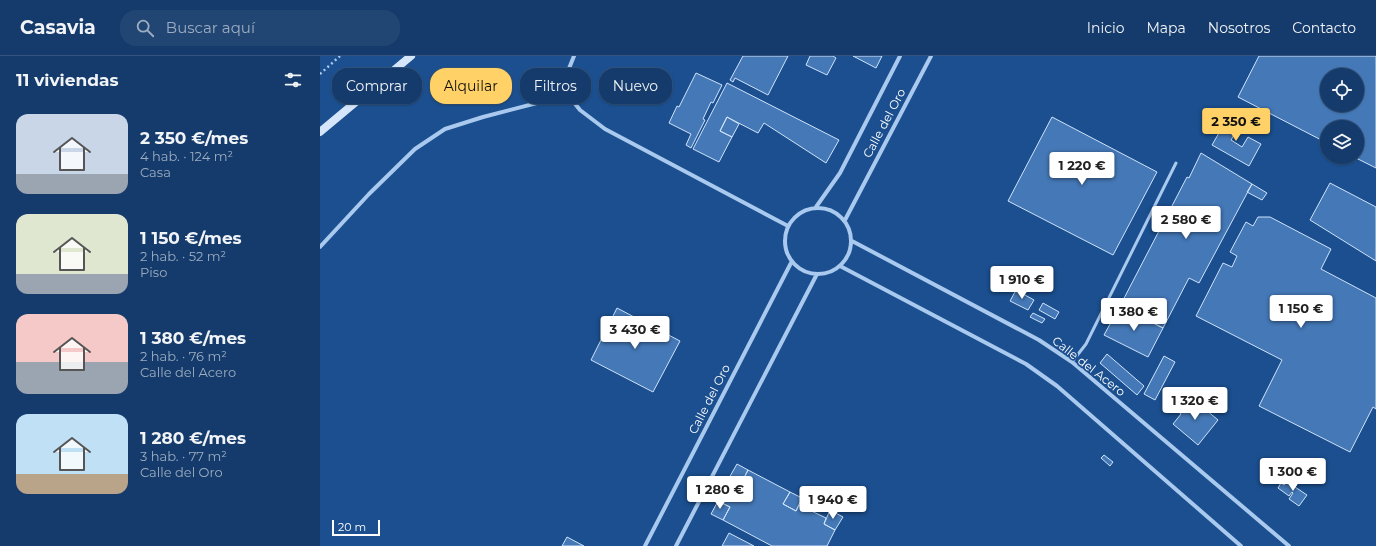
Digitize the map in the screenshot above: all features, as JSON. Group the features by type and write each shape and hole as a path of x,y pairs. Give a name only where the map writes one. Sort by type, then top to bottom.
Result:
{"main road":[{"path":"320,132 411,56"}],"street":[{"path":"569,68 574,56"},
{"name":"Calle del Oro","path":"816,207 840,173 900,56"},
{"name":"Calle del Oro","path":"845,220 931,56"},
{"path":"320,247 369,194 415,149 445,129 533,104"},
{"path":"575,104 580,110 605,129 788,226"},
{"path":"816,207 832,210 845,220 850,230 852,241 848,255 840,266 830,272 817,274 803,270 792,261 786,250 785,238 788,226 795,216 805,210 816,207"},
{"name":"Calle del Acero","path":"852,241 1040,340 1072,362 1288,546"},
{"name":"Calle del Oro","path":"645,546 792,261"},
{"path":"840,266 1026,364 1045,377 1063,391 1240,546"},
{"path":"676,546 817,274"}],"lane":[{"path":"1072,362 1086,344 1176,163"}],"path":[{"path":"320,74 340,56"}],"building":[{"path":"743,56 788,56 768,95 735,78 733,82 730,80"},
{"path":"810,56 833,56 836,58 827,75 806,65"},
{"path":"853,56 882,56 876,68"},
{"path":"1259,56 1376,56 1376,168 1364,162 1364,120 1320,120 1320,139 1238,97"},
{"path":"696,73 722,85 713,103 711,102 703,119 705,120 691,148 686,145 691,134 669,123"},
{"path":"727,83 839,140 826,163 764,123 758,133 727,117 720,131 732,137 719,162 693,149"},
{"path":"1231,112 1243,119 1231,140 1242,147 1248,137 1261,144 1249,166 1212,145"},
{"path":"727,117 739,124 732,137 720,131"},
{"path":"1052,117 1157,172 1113,255 1008,201"},
{"path":"1201,153 1252,184 1199,283 1189,278 1163,328 1120,306"},
{"path":"1330,183 1376,207 1376,261 1310,220"},
{"path":"1252,184 1267,193 1262,200 1247,192"},
{"path":"1258,217 1270,217 1331,249 1321,269 1376,298 1376,409 1373,407 1350,452 1259,406 1282,360 1196,316 1223,263 1232,267 1237,256 1230,252 1246,222 1253,226"},
{"path":"1016,290 1034,300 1028,310 1010,301"},
{"path":"1043,303 1059,312 1055,319 1039,310"},
{"path":"1120,306 1163,328 1148,357 1104,335"},
{"path":"617,308 680,341 653,392 591,360"},
{"path":"1033,313 1045,319 1042,323 1030,317"},
{"path":"1107,354 1144,386 1137,395 1100,363"},
{"path":"1164,356 1175,362 1155,400 1144,394"},
{"path":"1193,399 1218,420 1198,445 1173,424 1181,414 1175,409 1180,403 1186,408"},
{"path":"1104,455 1113,462 1110,466 1101,458"},
{"path":"737,464 748,470 741,484 729,478"},
{"path":"748,470 790,492 783,504 796,511 799,505 826,518 824,524 835,530 827,546 772,546 723,520 730,507 718,501 729,478 741,484"},
{"path":"1289,479 1297,485 1295,487 1307,495 1299,506 1289,499 1293,493 1292,492 1289,496 1278,488 1281,483 1284,485"},
{"path":"790,492 802,498 796,511 783,504"},
{"path":"718,501 730,507 723,520 711,514"},
{"path":"830,510 843,517 835,530 824,524"},
{"path":"729,533 754,546 722,546"},
{"path":"567,537 584,546 562,546"}]}
